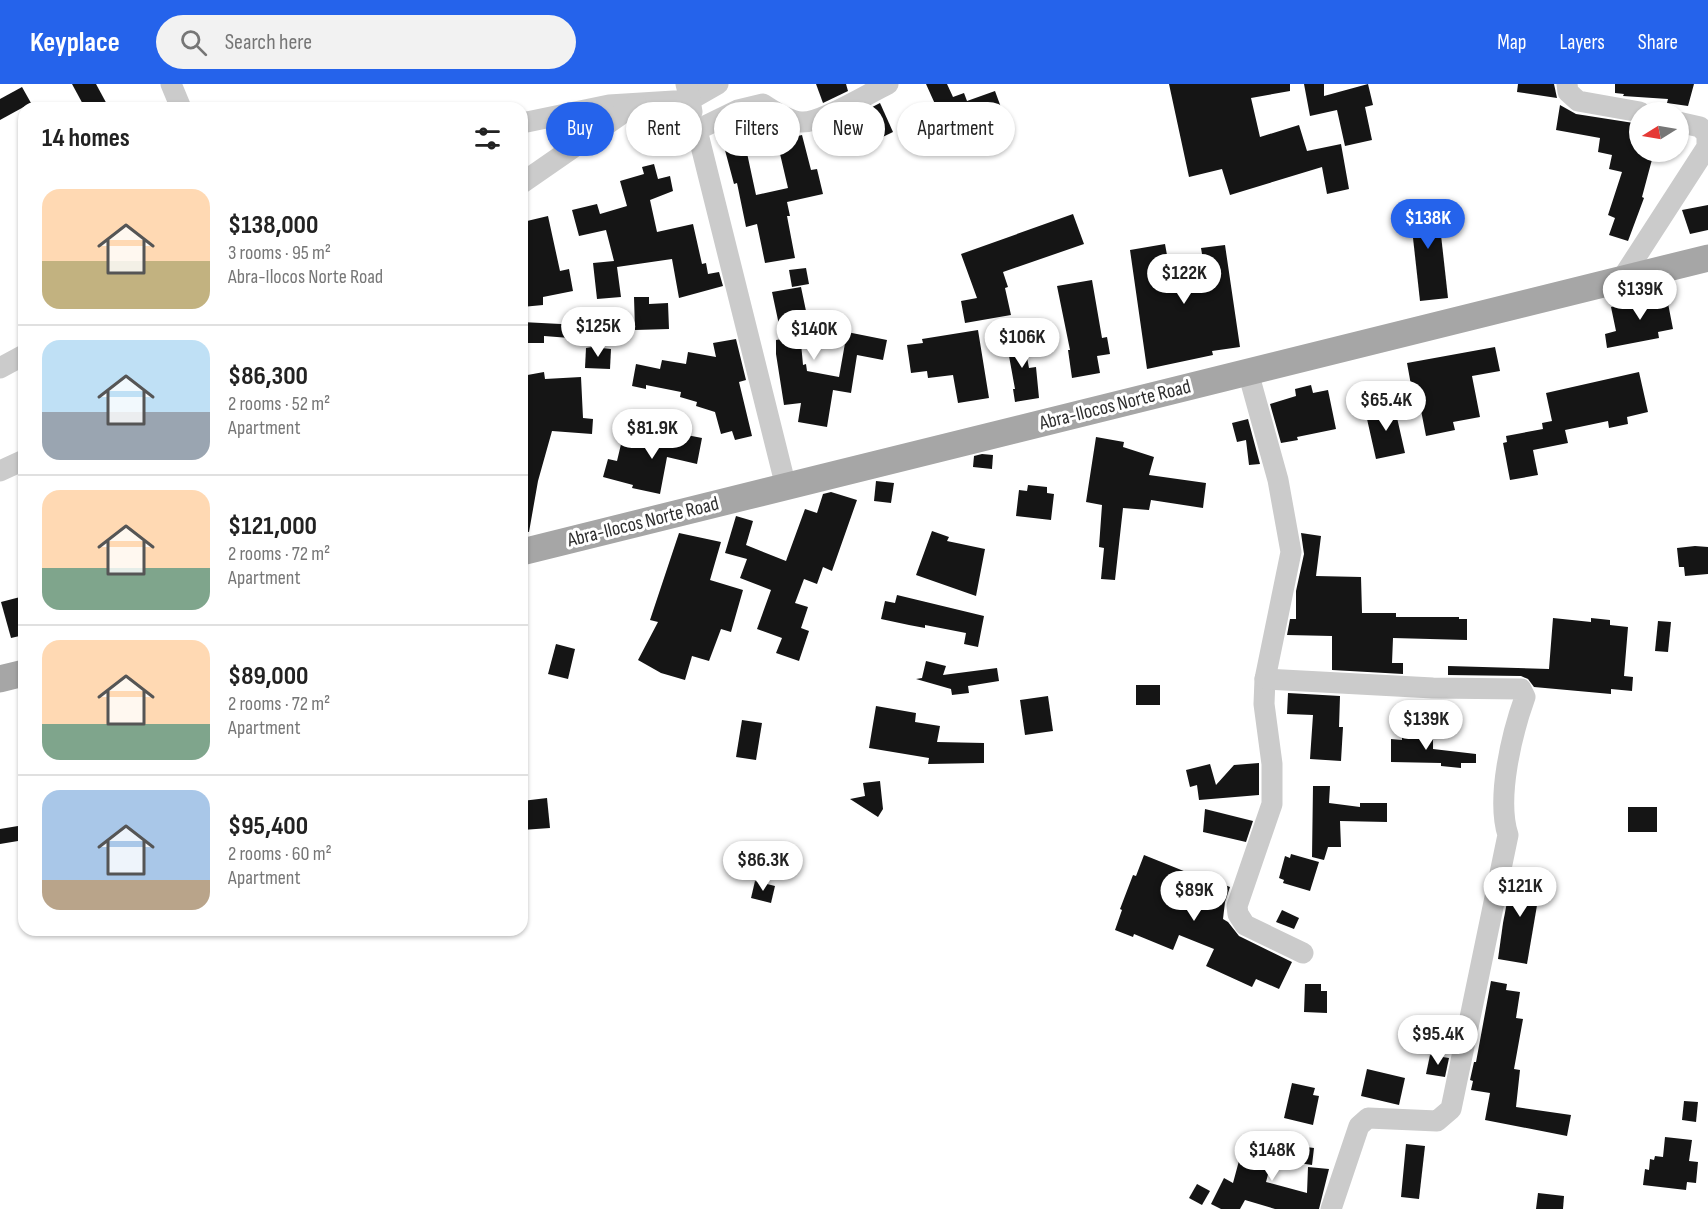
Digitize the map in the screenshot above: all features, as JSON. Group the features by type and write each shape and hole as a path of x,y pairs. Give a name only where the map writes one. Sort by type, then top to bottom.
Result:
{"main road":[{"name":"Abra-Ilocos Norte Road","path":"528,551 1708,258"},
{"path":"0,679 18,674"}],"street":[{"path":"171,84 178,102"},
{"path":"639,102 718,84"},
{"path":"702,128 738,110 763,104 803,123 818,120 888,84"},
{"path":"1567,84 1568,92 1578,101 1629,110"},
{"path":"528,122 626,103"},
{"path":"528,179 626,111"},
{"path":"1621,280 1707,147 1707,134 1700,127 1689,124"},
{"path":"702,150 786,487"},
{"path":"0,368 18,358"},
{"path":"1248,372 1278,480 1291,552 1265,679 1264,704 1272,764 1272,804 1237,906 1238,914 1245,925 1303,952"},
{"path":"0,471 18,463"},
{"path":"1265,679 1433,688 1521,689 1525,697 1513,735 1504,801 1503,812 1508,835 1451,1109 1437,1120 1368,1118 1359,1126 1331,1209"}],"building":[{"path":"72,84 96,84 106,102 82,102"},
{"path":"816,84 846,84 848,91 823,102"},
{"path":"926,84 947,84 953,97 964,93 967,101 995,91 999,102 934,102"},
{"path":"1169,84 1290,84 1290,91 1251,98 1260,137 1299,125 1307,151 1341,144 1349,189 1327,194 1322,167 1230,195 1222,169 1189,177"},
{"path":"1304,84 1324,84 1324,96 1368,84 1373,105 1365,107 1372,140 1345,146 1337,110 1310,116"},
{"path":"1518,84 1554,84 1557,98 1517,92"},
{"path":"1615,84 1694,84 1689,102 1667,102 1668,99 1623,96 1624,94 1615,93"},
{"path":"22,87 30,102 18,102 18,110 0,120 0,99"},
{"path":"1560,105 1576,114 1629,122 1629,162 1651,162 1642,197 1644,198 1628,241 1609,235 1615,218 1608,215 1622,172 1609,169 1612,155 1598,152 1600,138 1556,130"},
{"path":"885,114 893,132 885,136"},
{"path":"800,135 802,135 811,170 817,169 823,194 787,202 790,216 787,216 795,258 765,263 757,224 746,227 737,183 734,184 727,156 748,156 756,195 788,188 781,156 800,156"},
{"path":"654,164 658,179 670,176 673,191 650,200 657,232 693,224 702,264 706,263 708,274 719,272 723,286 679,298 672,259 617,267 621,297 597,299 593,263 614,261 606,230 579,236 572,210 597,204 600,214 627,206 620,181 644,174 642,167"},
{"path":"1437,199 1448,298 1420,301 1409,202"},
{"path":"1708,205 1708,230 1690,234 1682,210"},
{"path":"1073,214 1084,244 1003,272 1008,287 1005,288 1011,315 965,323 961,301 977,298 961,254"},
{"path":"548,216 560,271 569,269 573,291 543,297 543,305 528,306 528,225 528,221"},
{"path":"1165,244 1169,266 1203,260 1201,248 1225,245 1240,347 1212,351 1213,355 1147,369 1130,250"},
{"path":"806,268 809,284 792,287 789,270"},
{"path":"1092,280 1102,338 1107,337 1110,354 1097,356 1100,373 1072,378 1068,350 1070,350 1057,286"},
{"path":"801,287 810,330 800,332 803,365 806,364 807,371 839,377 847,332 887,340 883,360 857,355 851,393 833,390 827,427 798,422 801,403 784,405 776,354 776,340 782,339 772,292"},
{"path":"1666,293 1673,329 1658,332 1659,338 1607,348 1605,334 1616,331 1611,307"},
{"path":"634,297 649,297 649,304 668,303 669,329 635,330"},
{"path":"528,322 580,325 583,339 544,336 544,343 528,343"},
{"path":"978,330 989,398 958,403 953,375 928,378 927,371 911,373 907,345 923,343 922,339"},
{"path":"1022,331 1029,368 1036,367 1039,398 1015,402 1013,389 1015,389 1005,334"},
{"path":"736,339 746,380 739,382 752,436 735,440 732,431 721,434 715,412 696,406 697,402 680,397 681,392 646,385 646,389 632,386 636,364 660,369 662,360 686,364 688,352 716,357 713,343"},
{"path":"1495,347 1500,371 1472,376 1480,417 1453,422 1455,430 1426,436 1418,395 1413,396 1407,363"},
{"path":"586,348 611,349 610,369 585,368"},
{"path":"544,372 545,379 581,377 583,418 593,419 592,434 552,431 538,481 529,532 528,532 528,375"},
{"path":"1639,372 1648,412 1627,417 1628,424 1609,428 1608,421 1565,430 1568,443 1533,450 1538,475 1510,480 1503,443 1507,442 1506,436 1543,429 1542,423 1552,421 1546,393"},
{"path":"1311,385 1313,393 1328,390 1336,429 1297,437 1298,440 1281,443 1270,404 1296,396 1295,389"},
{"path":"1393,400 1405,453 1376,459 1367,419 1381,415 1378,403"},
{"path":"1248,419 1260,464 1249,465 1246,440 1237,442 1232,423"},
{"path":"656,429 702,438 697,464 667,457 660,494 632,488 633,485 603,477 608,459 617,461 622,440 642,446 644,439 654,441"},
{"path":"1096,437 1124,442 1123,447 1154,457 1149,475 1206,483 1203,508 1151,500 1149,510 1123,508 1115,580 1101,579 1104,548 1099,547 1102,505 1086,502"},
{"path":"993,455 992,469 973,467 974,456"},
{"path":"876,481 894,483 891,503 874,501"},
{"path":"1028,485 1047,487 1047,493 1054,494 1051,520 1016,516 1019,490 1027,491"},
{"path":"831,492 857,500 832,571 823,567 817,584 804,579 795,603 808,607 801,628 809,631 799,661 776,653 782,638 757,629 771,590 740,578 747,559 725,553 736,516 753,521 746,545 786,561 805,509 817,513 823,494"},
{"path":"932,531 949,537 947,541 985,549 976,596 916,575"},
{"path":"679,533 721,542 710,580 743,590 731,632 721,629 709,661 692,656 685,680 661,673 638,660 658,622 650,620"},
{"path":"1301,533 1321,536 1316,576 1361,577 1362,613 1396,613 1396,617 1467,619 1467,640 1393,638 1392,663 1403,663 1403,674 1332,670 1332,636 1287,635 1290,619 1296,619 1296,591 1304,554"},
{"path":"1708,547 1708,574 1685,576 1684,567 1679,567 1677,548"},
{"path":"897,595 984,616 978,647 964,644 966,633 881,619 885,601 895,603"},
{"path":"18,598 18,636 11,638 1,602"},
{"path":"1553,618 1591,622 1591,618 1610,620 1610,625 1628,627 1624,676 1633,677 1632,691 1611,689 1611,694 1534,687 1528,679 1521,676 1448,675 1448,666 1549,669"},
{"path":"1658,621 1671,622 1668,652 1655,651"},
{"path":"556,644 575,649 568,679 548,674"},
{"path":"926,661 946,666 943,675 997,668 999,681 968,686 969,693 952,695 951,689 916,679 922,678"},
{"path":"1136,685 1160,685 1160,705 1136,705"},
{"path":"1288,693 1340,696 1339,727 1343,727 1341,761 1310,759 1313,715 1287,714"},
{"path":"1048,696 1053,731 1025,735 1020,700"},
{"path":"876,706 916,713 915,722 940,726 937,742 984,743 984,763 928,764 929,758 869,748"},
{"path":"742,720 762,723 756,760 736,757"},
{"path":"1402,731 1423,731 1423,736 1433,736 1433,749 1476,754 1476,763 1461,763 1461,768 1441,766 1441,763 1391,762 1391,739 1402,740"},
{"path":"1259,763 1259,795 1199,800 1197,785 1190,787 1186,770 1210,764 1216,785 1234,765"},
{"path":"880,781 883,809 878,817 850,799 865,796 863,783"},
{"path":"1313,786 1330,786 1329,803 1360,807 1360,803 1387,803 1387,822 1340,821 1341,847 1328,847 1324,860 1312,857"},
{"path":"547,798 550,828 528,830 528,800"},
{"path":"1628,807 1657,807 1657,832 1628,832"},
{"path":"1205,809 1253,821 1246,842 1203,832"},
{"path":"18,826 18,841 0,844 0,829"},
{"path":"1291,854 1319,862 1310,891 1283,883 1284,880 1279,878 1285,856 1290,858"},
{"path":"1144,855 1216,884 1217,882 1230,887 1223,919 1239,936 1292,962 1279,989 1256,979 1252,987 1206,966 1214,949 1179,935 1173,950 1134,934 1133,937 1115,930 1133,875 1136,876"},
{"path":"1513,871 1542,876 1527,964 1498,959"},
{"path":"755,881 775,886 771,903 751,898"},
{"path":"1282,910 1299,918 1294,929 1276,922"},
{"path":"1491,981 1507,984 1506,990 1520,992 1516,1018 1523,1019 1514,1069 1520,1070 1516,1107 1571,1115 1567,1136 1485,1120 1490,1093 1471,1090 1473,1081 1470,1080 1474,1062 1476,1062"},
{"path":"1305,984 1321,984 1321,991 1327,991 1327,1013 1304,1012"},
{"path":"1430,1055 1449,1058 1445,1077 1426,1074"},
{"path":"1367,1069 1405,1078 1399,1105 1361,1096"},
{"path":"1292,1083 1315,1088 1313,1095 1319,1096 1313,1125 1284,1118"},
{"path":"1684,1101 1698,1102 1696,1122 1682,1120"},
{"path":"1665,1137 1692,1140 1689,1161 1698,1162 1696,1183 1687,1182 1686,1190 1643,1185 1645,1169 1649,1170 1650,1159 1654,1160 1655,1156 1663,1157"},
{"path":"1261,1142 1285,1149 1285,1144 1314,1148 1312,1165 1272,1159 1266,1182 1307,1193 1308,1167 1329,1169 1319,1209 1275,1209 1245,1200 1240,1209 1221,1209 1211,1204 1224,1178 1233,1183 1240,1157 1255,1161"},
{"path":"1406,1144 1425,1146 1419,1199 1401,1197"},
{"path":"1197,1184 1210,1191 1202,1205 1189,1198"},
{"path":"1538,1193 1564,1196 1563,1209 1536,1209"}]}
